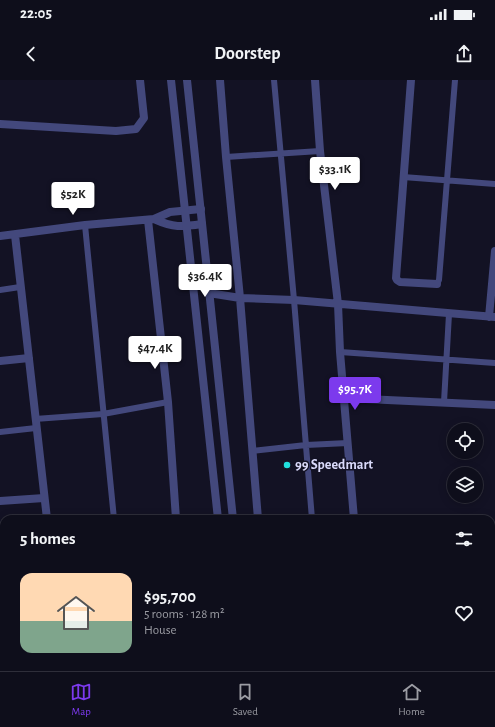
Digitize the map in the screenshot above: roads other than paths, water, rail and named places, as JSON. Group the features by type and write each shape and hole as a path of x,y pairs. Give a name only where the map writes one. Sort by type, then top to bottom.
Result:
{"street":[{"path":"0,124 116,131 136,129 144,118 140,80"},
{"path":"171,80 218,515"},
{"path":"220,80 258,515"},
{"path":"315,80 320,152 338,304 340,352 354,515"},
{"path":"411,80 403,177 397,280 400,282 437,284"},
{"path":"188,82 233,515"},
{"path":"0,236 85,224 151,220 170,212 200,209"},
{"path":"151,220 170,226 202,224"},
{"path":"151,220 168,402 176,515"},
{"path":"15,235 46,515"},
{"path":"209,293 240,298 294,300 492,317 495,251"},
{"path":"0,361 28,358"},
{"path":"344,398 495,405"},
{"path":"0,502 44,498"}],"lane":[{"path":"274,80 312,515"},
{"path":"437,284 439,280 448,181 455,80"},
{"path":"226,157 320,152"},
{"path":"403,177 495,184"},
{"path":"85,224 114,515"},
{"path":"0,290 20,287"},
{"path":"444,402 449,314"},
{"path":"340,352 495,364"},
{"path":"0,432 36,423 103,414 168,402"},
{"path":"252,451 348,444"}],"place":[{"name":"99 Speedmart","path":"287,465"}]}
